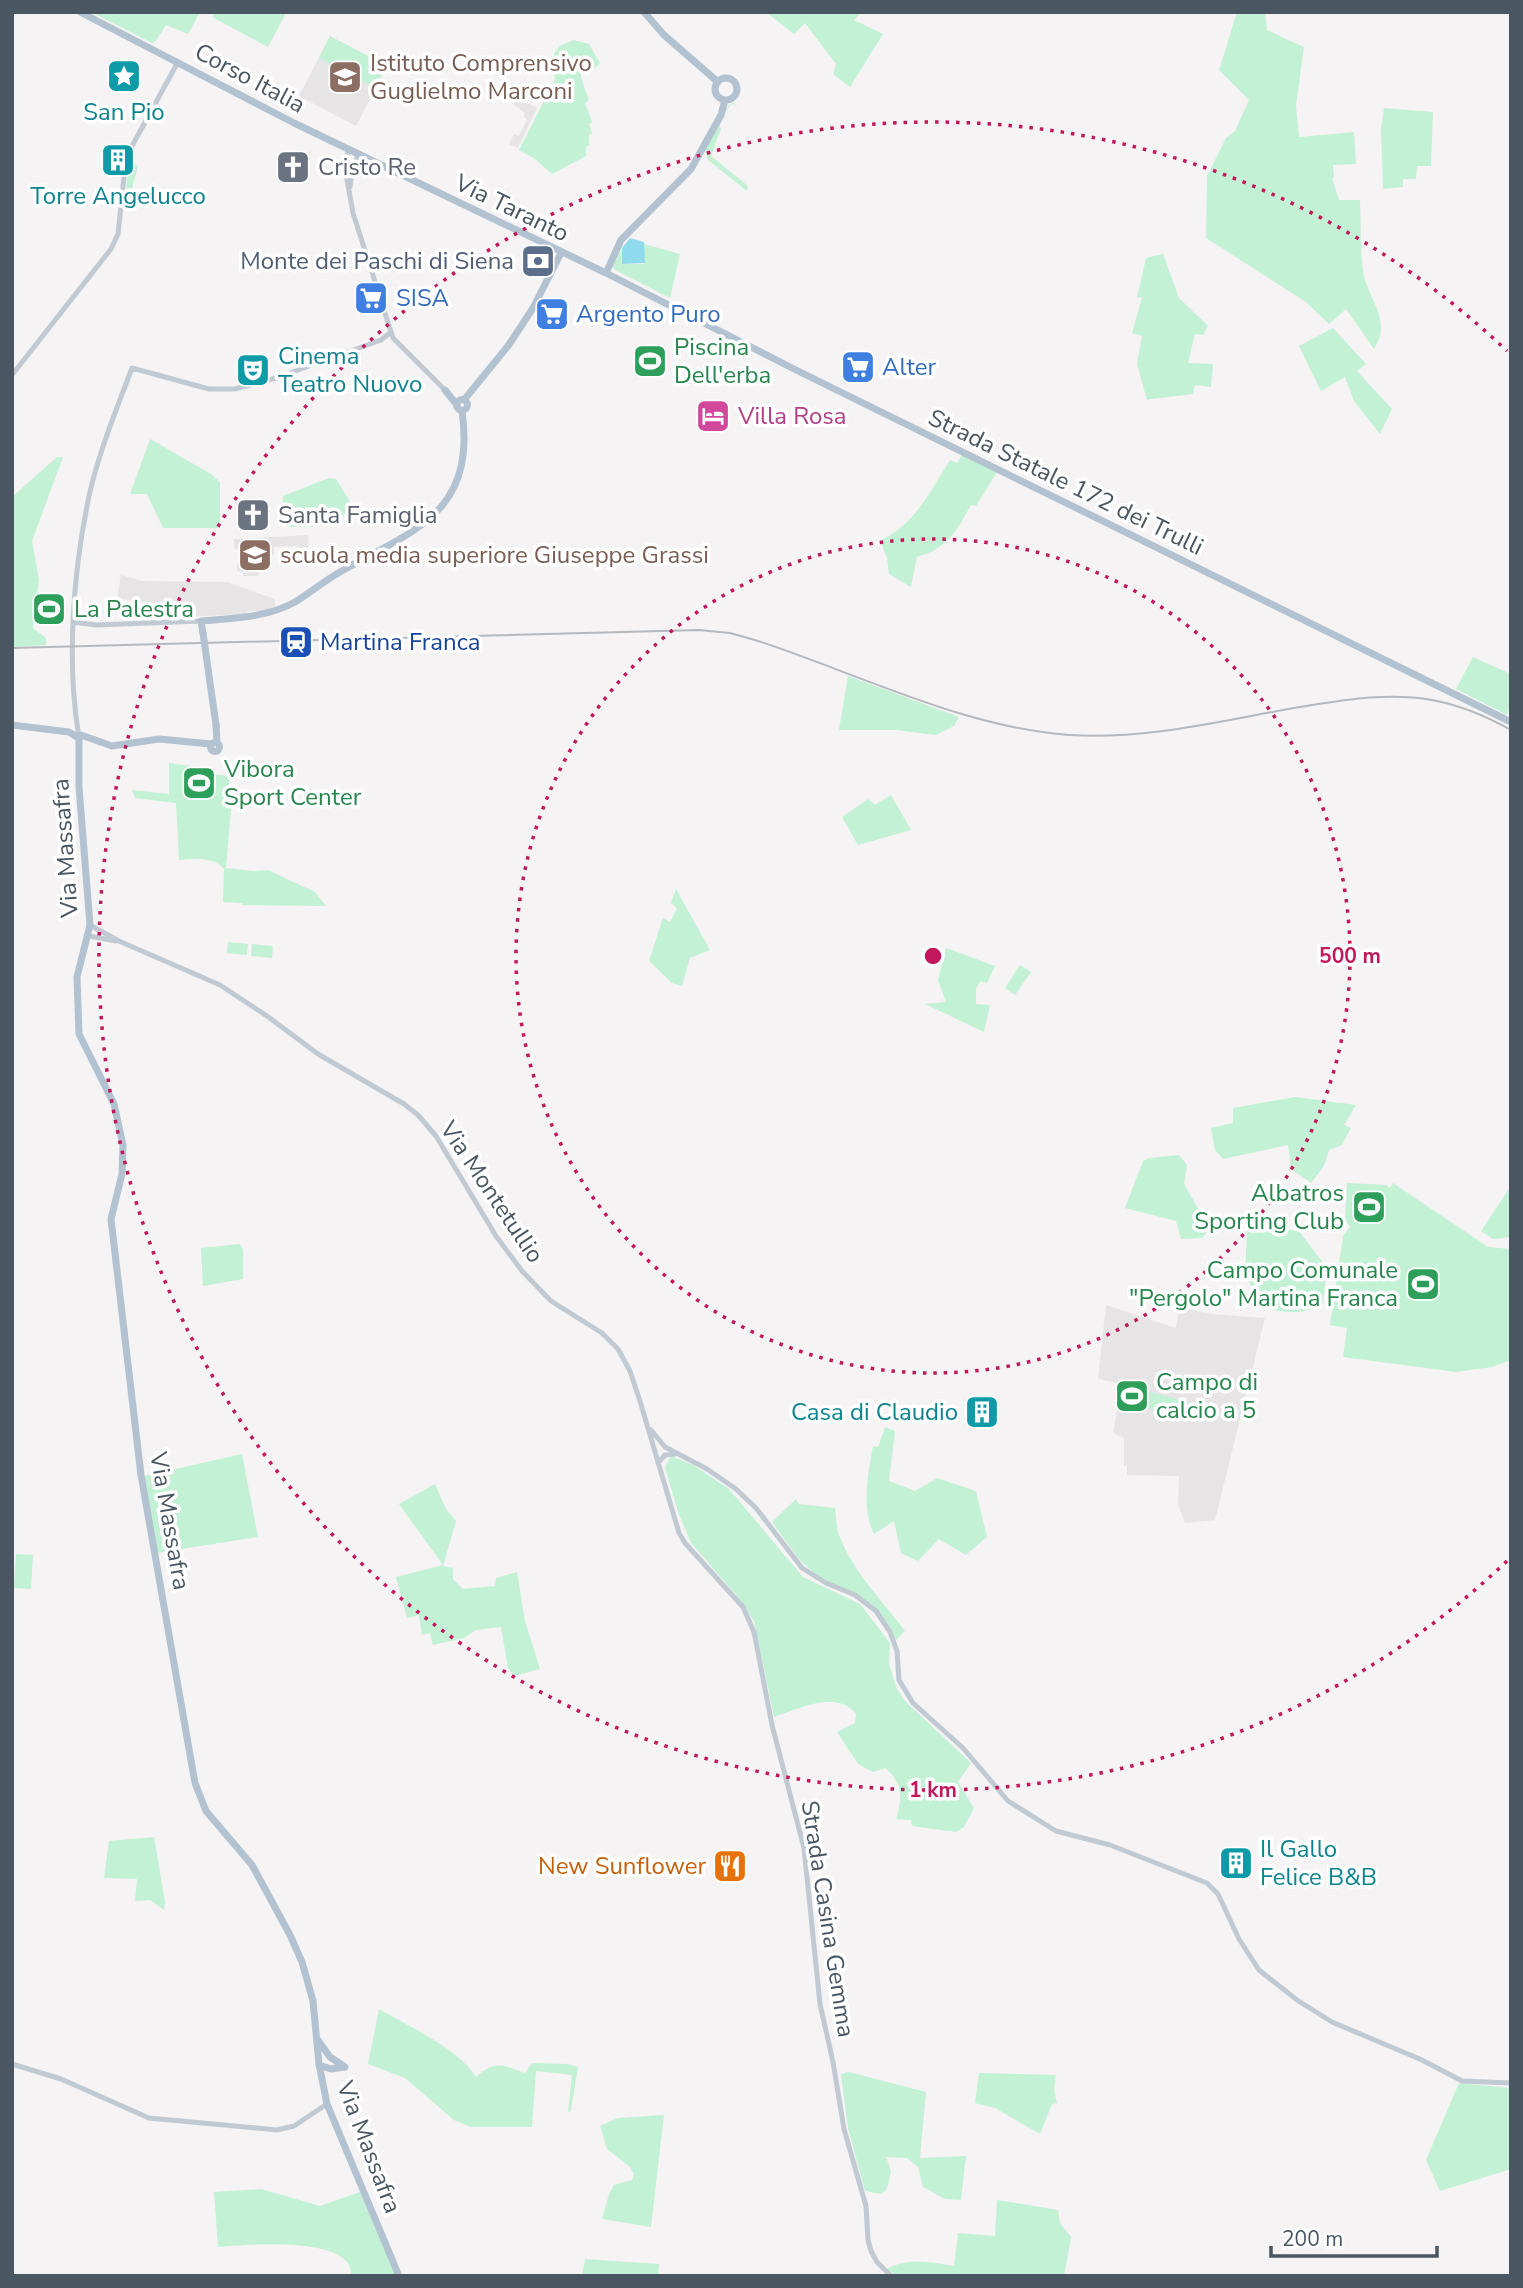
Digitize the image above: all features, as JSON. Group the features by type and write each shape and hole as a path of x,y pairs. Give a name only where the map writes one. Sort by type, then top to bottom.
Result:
{"main road":[{"name":"Corso Italia","path":"80,12 403,175"},
{"path":"644,12 664,35 718,82"},
{"path":"606,273 621,240 691,169 721,115 725,100 736,94 736,84 727,78 718,82 715,88 717,94 725,100"},
{"name":"Via Taranto","path":"403,175 606,273"},
{"path":"461,404 508,346 533,309 561,253"},
{"name":"Strada Statale 172 dei Trulli","path":"606,273 811,378 1511,722"},
{"path":"13,724 78,734 112,746 159,738 211,745 216,726 201,621 257,616 283,607 422,526 440,508 460,477 465,449 461,404 445,390"},
{"name":"Via Massafra","path":"78,734 79,788 90,925 77,977 79,1034 114,1104 123,1145 122,1174 111,1219 141,1475 195,1783 206,1811 252,1865 302,1962 313,2001 319,2064 327,2104 399,2276"},
{"path":"316,2036 337,2064"},
{"path":"319,2064 323,2060 337,2064"},
{"path":"323,2086 337,2064"}],"street":[{"path":"12,375 116,240 126,157 178,62"},
{"path":"349,150 344,163 349,193 358,232 391,332 397,344 445,390"},
{"path":"349,193 350,178 359,155"},
{"path":"381,341 391,332"},
{"path":"381,341 397,344"},
{"name":"Via Massafra","path":"78,734 72,652 73,622 87,507 98,463 132,368 209,388 235,389 276,378 381,341"},
{"path":"73,622 96,625 201,621"},
{"name":"Via Montetullio","path":"90,925 119,941 220,985 318,1054 404,1104 418,1115 436,1136 496,1236 528,1279 551,1301 603,1333 618,1349 630,1371 655,1453"},
{"name":"Via Montetullio","path":"89,936 119,941"},
{"path":"646,1421 665,1447 707,1469 736,1489 756,1508 802,1569 825,1583 855,1595 876,1611 890,1632 897,1651 899,1680 913,1703 963,1748 1008,1801 1056,1831 1110,1845 1207,1882 1217,1894 1239,1939 1259,1970 1297,2000 1332,2022 1422,2060 1462,2081 1511,2083"},
{"path":"655,1453 658,1447 665,1447"},
{"path":"658,1463 665,1447"},
{"name":"Strada Casina Gemma","path":"655,1453 679,1532 685,1543 743,1607 754,1632 772,1725 804,1848 820,2004 844,2129 866,2206 871,2251 877,2262 891,2276"},
{"path":"658,1463 665,1455 675,1454"},
{"path":"12,2064 61,2079 149,2118 278,2130 294,2126 327,2104"}],"shaded area":[{"name":"Istituto Comprensivo Guglielmo Marconi","path":"330,36 387,66 356,126 299,96"},
{"path":"516,97 537,108 518,148 509,144 514,134 519,136 527,119 524,117 525,113 513,104"},
{"name":"scuola media superiore Giuseppe Grassi","path":"308,535 309,553 298,554 297,546 274,547 274,555 260,556 257,567 259,576 243,576 243,572 237,571 237,564 243,563 242,552 234,548 234,539"},
{"path":"121,575 142,581 227,582 275,599 275,606 263,611 247,611 247,614 137,619 136,601 117,598"},
{"path":"1106,1305 1176,1328 1179,1307 1212,1314 1265,1318 1215,1520 1185,1523 1178,1504 1179,1476 1127,1475 1127,1466 1124,1466 1124,1438 1113,1433 1122,1384 1098,1379"}],"green space":[{"path":"91,12 200,12 188,34 166,25 152,43"},
{"path":"215,12 280,12 285,15 268,47 212,17"},
{"path":"862,12 854,20 883,34 850,87 833,74 836,64 805,23 794,34 767,13"},
{"path":"1237,12 1265,12 1267,30 1304,47 1296,106 1299,137 1354,132 1356,164 1333,165 1332,178 1339,200 1360,200 1363,271 1381,328 1374,349 1346,309 1329,324 1306,302 1206,238 1207,176 1226,138 1235,131 1249,100 1219,70"},
{"path":"330,36 387,66 375,88 319,58"},
{"path":"574,40 589,44 600,63 596,67 581,70 589,100 585,103 592,122 589,124 592,133 589,135 586,156 552,174 535,159 519,150 555,79 554,53 561,45"},
{"path":"733,103 741,109 730,105 719,124 721,129 711,156 748,186 747,191 708,160 705,150 729,105"},
{"path":"1384,108 1433,112 1431,166 1417,166 1416,179 1403,179 1403,187 1383,189 1381,129"},
{"path":"129,162 138,166 131,192 126,188"},
{"path":"644,244 680,254 670,298 615,270 613,266 621,250 622,264 644,264"},
{"path":"1163,254 1179,298 1208,326 1203,335 1195,334 1188,363 1213,364 1211,387 1195,385 1193,394 1151,399 1147,400 1148,404 1137,364 1142,336 1132,333 1142,297 1137,298 1146,258"},
{"path":"1333,328 1366,364 1357,371 1392,409 1380,434 1354,401 1345,377 1321,391 1299,346"},
{"path":"150,439 211,474 220,482 220,528 163,528 147,494 130,494"},
{"path":"962,455 997,472 976,506 971,505 950,538 936,549 917,557 911,587 889,574 887,558 880,541 903,526 928,495 950,460 957,463"},
{"path":"57,457 63,457 32,541 39,580 33,628 46,638 46,645 12,647 12,497"},
{"path":"329,478 336,479 352,505 346,513 323,525 286,527 282,515 283,496"},
{"path":"1473,657 1511,674 1511,704 1507,715 1456,689"},
{"path":"848,676 959,717 954,726 936,735 896,730 839,730"},
{"path":"169,763 196,767 196,772 229,776 231,810 226,868 268,870 315,892 326,906 242,905 223,902 224,869 220,865 203,859 179,860 176,803 135,798 132,790 169,794"},
{"path":"891,795 911,830 858,845 842,817 868,799 875,805"},
{"path":"676,889 710,950 690,958 682,986 672,983 649,961 663,918 670,922 677,908 671,903"},
{"path":"228,942 248,944 247,955 227,953"},
{"path":"252,944 273,946 272,958 251,956"},
{"path":"946,948 995,966 987,983 981,981 976,988 976,1004 990,1005 984,1032 925,1004 946,1002 938,980"},
{"path":"1020,965 1031,972 1015,995 1005,988"},
{"path":"1295,1097 1356,1105 1344,1125 1351,1128 1342,1145 1329,1150 1324,1166 1311,1183 1291,1169 1288,1145 1223,1159 1215,1150 1211,1128 1233,1123 1233,1108"},
{"path":"1179,1155 1187,1165 1184,1184 1208,1231 1202,1238 1181,1239 1176,1221 1125,1208 1143,1161"},
{"name":"Campo Comunale \"Pergolo\" Martina Franca","path":"1347,1183 1386,1185 1390,1188 1393,1183 1488,1247 1511,1249 1511,1360 1492,1367 1456,1372 1343,1357 1347,1328 1330,1325 1343,1236 1350,1227 1345,1220"},
{"path":"1511,1186 1511,1237 1493,1239 1481,1231"},
{"path":"1255,1225 1299,1231 1327,1268 1323,1303 1303,1311 1269,1309 1245,1277 1247,1231"},
{"path":"240,1244 243,1250 243,1279 203,1286 201,1248"},
{"path":"1122,1384 1205,1407 1203,1419 1118,1401"},
{"path":"885,1427 895,1431 889,1481 915,1491 937,1478 976,1491 987,1537 966,1555 939,1539 918,1561 901,1553 894,1521 874,1534 868,1514 868,1480 873,1446 878,1447"},
{"path":"242,1454 258,1537 156,1553 144,1476"},
{"path":"671,1456 693,1465 729,1489 803,1577 860,1604 890,1643 889,1664 897,1689 905,1701 971,1763 958,1782 974,1808 964,1827 956,1832 912,1826 911,1820 896,1819 900,1791 891,1773 885,1768 873,1772 858,1764 837,1732 855,1723 856,1714 848,1707 838,1703 817,1703 774,1717 754,1621 737,1596 691,1543 678,1512 665,1467"},
{"path":"435,1484 446,1509 456,1521 443,1566 453,1568 453,1579 463,1589 495,1586 496,1578 517,1572 525,1621 540,1669 514,1676 508,1668 501,1627 476,1630 464,1638 433,1645 430,1633 422,1635 419,1615 407,1618 396,1577 443,1565 399,1504"},
{"path":"796,1499 799,1504 835,1508 839,1535 852,1561 905,1631 895,1641 870,1605 818,1577 798,1558 772,1522"},
{"path":"16,1554 33,1555 31,1589 14,1588"},
{"path":"154,1837 164,1910 150,1900 135,1901 137,1879 104,1878 109,1841"},
{"path":"379,2009 458,2057 476,2077 494,2066 525,2073 532,2063 568,2064 578,2067 571,2110 568,2113 572,2075 536,2071 532,2127 471,2127 454,2120 405,2078 368,2064"},
{"path":"849,2072 926,2092 920,2158 966,2156 961,2200 945,2199 923,2187 918,2167 907,2158 886,2157 891,2171 887,2189 881,2194 865,2191 848,2128 841,2074"},
{"path":"979,2073 1056,2075 1054,2091 1057,2103 1052,2104 1040,2134 995,2108 975,2103"},
{"path":"1459,2083 1511,2088 1511,2169 1440,2191 1426,2160"},
{"path":"664,2115 651,2227 602,2219 614,2185 632,2180 634,2174 630,2167 607,2149 600,2126 618,2118"},
{"path":"261,2189 320,2206 360,2192 396,2276 351,2276 347,2263 335,2253 317,2248 272,2244 218,2247 214,2192"},
{"path":"997,2200 1058,2210 1060,2223 1071,2237 1064,2276 896,2276 887,2269 911,2262 954,2266 958,2233 995,2236"},
{"path":"585,2259 659,2264 658,2276 582,2276"}],"water":[{"path":"630,238 644,242 645,263 622,264 622,248"},
{"name":"Piscina Dell'erba","path":"647,350 657,353 652,372 642,370"}],"railway":[{"path":"12,648 699,630 730,633 755,640 949,710 1029,730 1069,735 1156,732 1316,704 1382,697 1442,702 1473,712 1511,730"}],"place":[{"name":"San Pio","path":"124,76"},
{"name":"Istituto Comprensivo Guglielmo Marconi","path":"345,77"},
{"name":"Torre Angelucco","path":"118,160"},
{"name":"Cristo Re","path":"293,167"},
{"name":"Monte dei Paschi di Siena","path":"538,261"},
{"name":"SISA","path":"371,298"},
{"name":"Argento Puro","path":"552,314"},
{"name":"Piscina Dell'erba","path":"650,361"},
{"name":"Alter","path":"858,367"},
{"name":"Cinema Teatro Nuovo","path":"253,370"},
{"name":"Villa Rosa","path":"713,416"},
{"name":"Santa Famiglia","path":"253,515"},
{"name":"scuola media superiore Giuseppe Grassi","path":"255,555"},
{"name":"La Palestra","path":"49,609"},
{"name":"Martina Franca","path":"296,642"},
{"name":"Vibora Sport Center","path":"199,783"},
{"name":"Albatros Sporting Club","path":"1369,1207"},
{"name":"Campo Comunale \"Pergolo\" Martina Franca","path":"1423,1284"},
{"name":"Campo di calcio a 5","path":"1132,1396"},
{"name":"Casa di Claudio","path":"982,1412"},
{"name":"Il Gallo Felice B&B","path":"1236,1863"},
{"name":"New Sunflower","path":"730,1866"}]}
